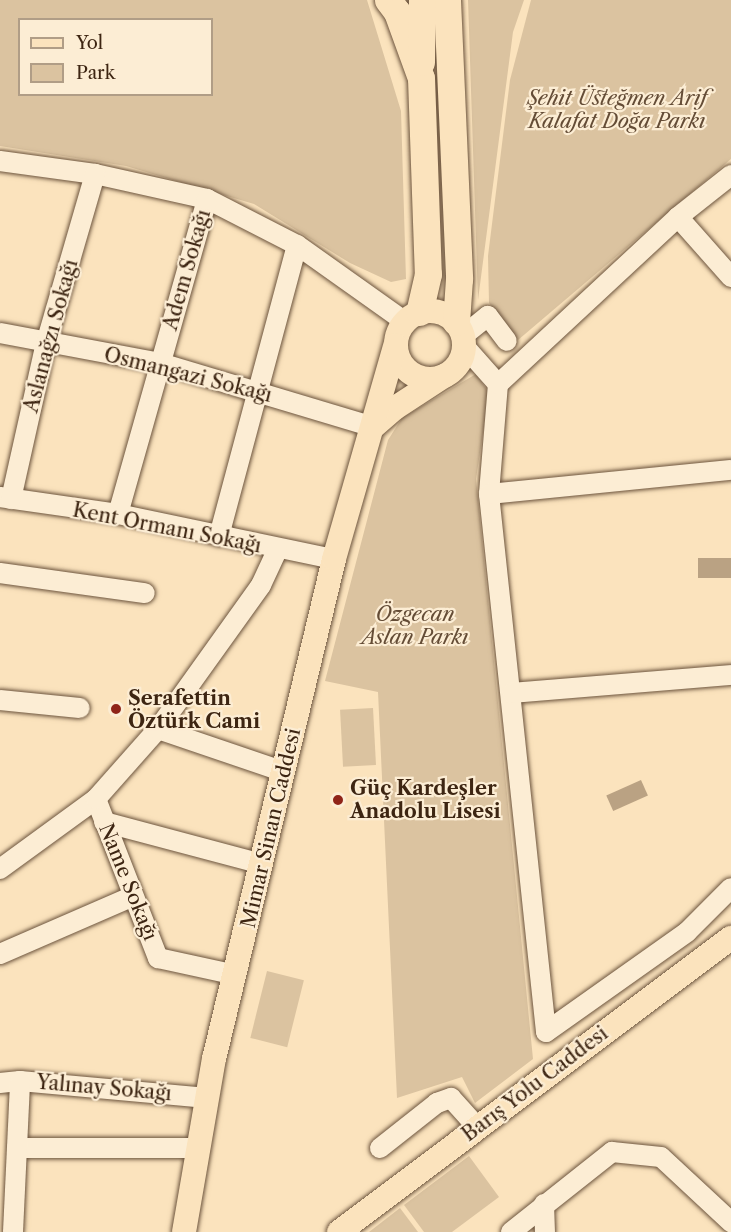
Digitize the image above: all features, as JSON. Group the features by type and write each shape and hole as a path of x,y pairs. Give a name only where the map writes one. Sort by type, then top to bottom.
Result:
{"highway":[{"path":"388,0 397,12 421,78"},
{"path":"411,316 428,274 421,78 422,0"},
{"path":"447,0 461,335"},
{"path":"452,112 453,0"}],"main road":[{"path":"374,427 395,408 447,375 456,368 461,335 438,311 411,316 395,346 402,365 417,377 437,379 447,375"},
{"name":"Mimar Sinan Caddesi","path":"184,1232 207,1098 334,559 374,427 395,346"},
{"name":"Barış Yolu Caddesi","path":"339,1232 477,1127 728,945"}],"street":[{"path":"1,166 95,174 207,199 297,245 411,316"},
{"name":"Aslanağzı Sokağı","path":"5,498 46,343 95,174"},
{"path":"498,384 678,217 731,175"},
{"name":"Adem Sokağı","path":"118,514 207,199"},
{"path":"678,217 731,277"},
{"path":"219,536 256,390 297,245"},
{"path":"507,341 488,316 461,335 498,384 489,494 502,644 512,693 546,1032 687,932 731,888"},
{"name":"Osmangazi Sokağı","path":"0,333 160,363 374,427"},
{"path":"489,494 731,470"},
{"name":"Kent Ormanı Sokağı","path":"5,498 118,514 277,550 334,559"},
{"path":"0,869 96,799 158,729 261,585 277,550"},
{"path":"0,573 146,592"},
{"path":"512,693 731,675"},
{"path":"0,700 80,708"},
{"path":"158,729 284,772"},
{"name":"Name Sokağı","path":"96,799 131,897 158,958 236,975"},
{"path":"104,822 262,864"},
{"path":"0,954 131,897"},
{"path":"10,1082 17,1148 13,1232"},
{"name":"Yalınay Sokağı","path":"10,1082 207,1098"},
{"path":"380,1148 437,1103 450,1098 477,1127"},
{"path":"17,1148 198,1148"},
{"path":"511,1232 612,1152 661,1157 724,1222"},
{"path":"544,1204 545,1232"}],"green space":[{"path":"0,0 367,0 401,111 406,279 391,282 350,263 254,204 126,166 0,146"},
{"path":"468,0 524,0 513,32 478,300"},
{"name":"Şehit Üsteğmen Arif Kalafat Doğa Parkı","path":"531,0 731,0 731,159 518,340 489,303 488,256 510,80"},
{"name":"Özgecan Aslan Parkı","path":"476,374 489,393 476,479 533,1059 475,1103 462,1077 397,1098 378,692 325,681 388,440 402,418"},
{"path":"373,708 376,765 343,767 340,710"},
{"path":"267,971 304,980 287,1047 250,1038"},
{"path":"469,1156 499,1197 452,1232 424,1232 404,1205"},
{"path":"400,1208 418,1232 369,1232"}],"shaded area":[{"path":"698,558 731,558 731,578 698,578"},
{"path":"641,780 648,796 613,811 606,795"}],"place":[{"name":"Şerafettin Öztürk Cami","path":"116,709"},
{"name":"Güç Kardeşler Anadolu Lisesi","path":"338,800"}]}
